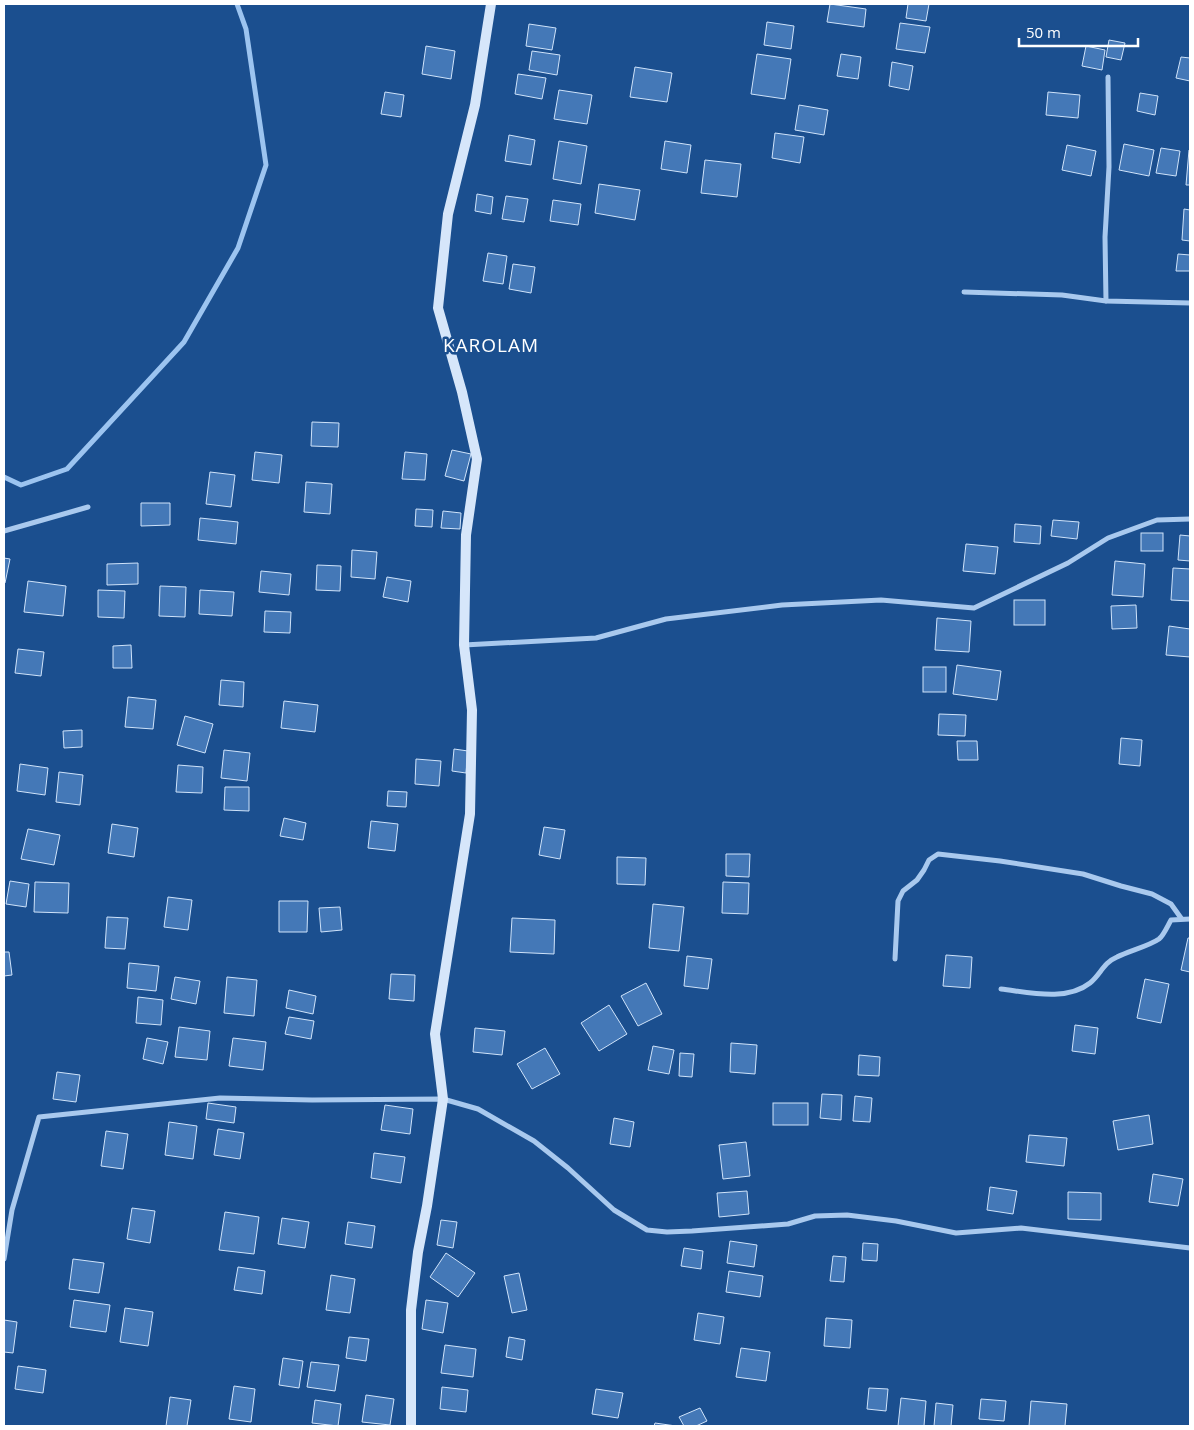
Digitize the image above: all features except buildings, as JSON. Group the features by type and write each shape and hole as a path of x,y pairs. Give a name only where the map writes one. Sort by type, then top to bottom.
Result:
{"main road":[{"path":"411,1426 411,1310 418,1252 427,1206 442,1099 435,1034 470,814 472,710 464,645 466,535 477,459 462,392 438,308 448,214 475,105 491,4"}],"street":[{"path":"1106,301 1105,237 1109,167 1108,77"},
{"path":"964,292 1062,295 1106,301 1190,303"},
{"path":"4,531 88,507"},
{"path":"464,645 596,638 666,619 782,605 881,600 974,608 1068,563 1108,538 1157,520 1190,519"},
{"path":"895,959 898,901 903,891 924,870 929,860 938,854 1000,861 1083,874 1152,894 1171,904 1181,918"},
{"path":"1001,989 1038,994 1060,994 1078,991 1091,982 1106,963 1117,956 1160,939 1171,920 1190,919"},
{"path":"4,1259 12,1210 39,1117 220,1098 312,1100 442,1099 478,1108 534,1141 568,1168 614,1210 647,1230 667,1232 692,1231 788,1224 815,1216 846,1215 896,1221 956,1232 1021,1228 1190,1248"}],"waterway":[{"path":"4,477 21,485 67,469 184,342 238,248 266,165 246,29 237,4"}],"district":[{"name":"KAROLAM","path":"491,345"}]}
